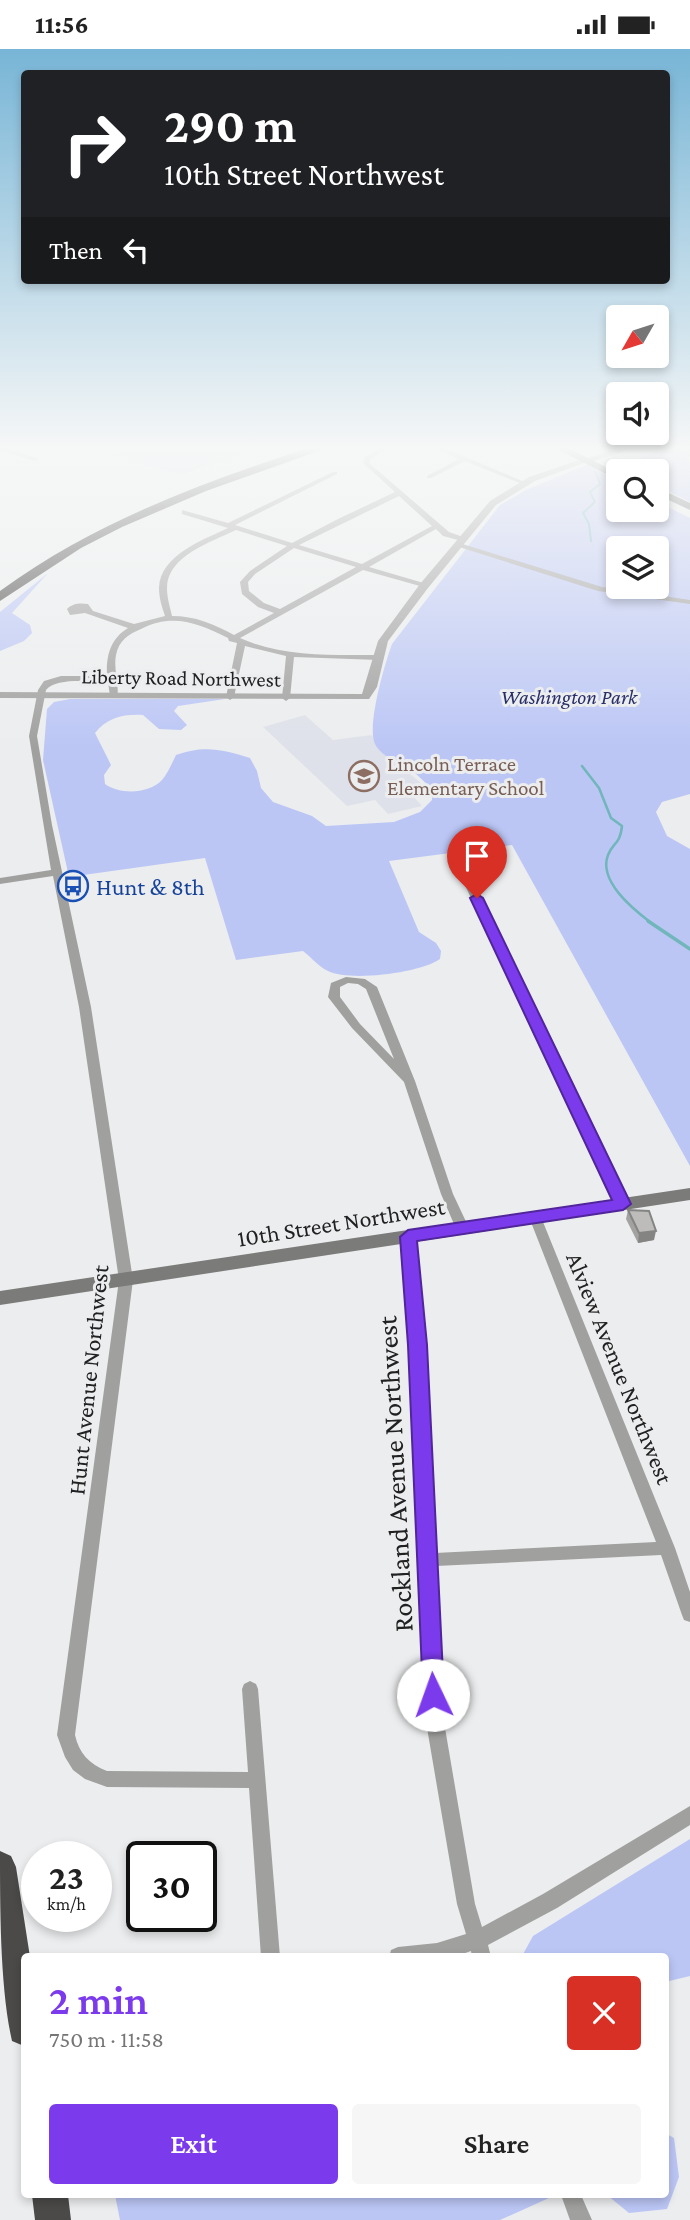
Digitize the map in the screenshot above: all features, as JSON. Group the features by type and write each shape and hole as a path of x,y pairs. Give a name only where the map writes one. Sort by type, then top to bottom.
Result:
{"highway":[{"path":"0,581 57,545"},
{"path":"0,597 77,545"},
{"path":"0,1867 21,2009"},
{"path":"50,2198 53,2220"}],"main road":[{"name":"10th Street Northwest","path":"0,1298 690,1194"}],"street":[{"path":"169,618 163,588 170,569 199,545"},
{"path":"288,545 424,586"},
{"path":"279,612 254,601 246,592 244,582 253,569 296,545"},
{"path":"232,639 402,545"},
{"path":"114,696 113,652 119,641 137,628 169,618 201,622 241,643 290,654 376,658 383,641 458,545"},
{"path":"471,545 606,590"},
{"path":"669,596 690,593"},
{"path":"669,598 690,602"},
{"path":"88,612 137,628"},
{"path":"230,697 236,657 241,643"},
{"path":"286,698 290,654"},
{"name":"Liberty Road Northwest","path":"0,695 362,698 371,690 376,658"},
{"path":"42,695 44,687 56,680 113,680"},
{"name":"Hunt Avenue Northwest","path":"42,695 33,736 36,760 85,1007 126,1280 66,1735 69,1750 85,1770 107,1779 257,1780"},
{"path":"0,881 58,872"},
{"path":"467,879 623,1204"},
{"path":"410,1081 342,1009 332,994 335,985 353,980 371,987 410,1081 447,1194 462,1228"},
{"name":"Alview Avenue Northwest","path":"534,1217 667,1548 690,1615"},
{"name":"Rockland Avenue Northwest","path":"408,1237 418,1345 435,1722 457,1856 479,1948"},
{"path":"427,1560 667,1548"},
{"path":"250,1689 271,1953"},
{"path":"429,1953 479,1948 690,1815"},
{"path":"572,2198 581,2220"}],"shaded area":[{"name":"Lincoln Terrace Elementary School","path":"305,715 333,740 372,735 376,746 427,788 410,793 422,806 388,814 375,800 347,806 263,727"}],"green space":[{"name":"Washington Park","path":"469,545 606,545 606,599 669,599 669,545 690,545 690,794 662,802 656,812 667,836 690,849 690,1166 512,845 389,861 419,932 436,943 441,951 440,959 402,972 368,976 328,971 303,951 236,960 205,858 69,877 43,760 47,709 54,702 70,699 225,699 178,706 174,711 187,725 181,730 159,729 143,715 129,715 105,723 95,733 111,765 104,775 105,784 111,788 134,791 150,788 162,780 176,755 213,749 250,758 261,788 273,802 312,816 326,826 394,822 420,812 432,800 432,789 414,772 415,764 389,758 376,746 373,738 377,696 392,644"},
{"path":"48,573 12,613 30,625 32,633 24,641 0,651 0,612"},
{"path":"690,1839 690,1976 669,1981 669,1953 524,1953 533,1936"},
{"path":"669,2135 674,2138 679,2177 667,2209 629,2213 611,2198 669,2198"},
{"path":"116,2198 549,2198 500,2220 120,2220"}],"building":[{"path":"628,1210 649,1211 656,1231 639,1233"}],"waterway":[{"path":"582,766 599,788 611,818 622,826 620,837 608,855 608,875 619,893 650,922"},
{"path":"648,921 690,949"}],"place":[{"name":"Lincoln Terrace Elementary School","path":"364,776"},
{"name":"Hunt & 8th","path":"73,886"}],"route":[{"path":"433,1695 418,1345 408,1237 623,1204 477,898"}]}
